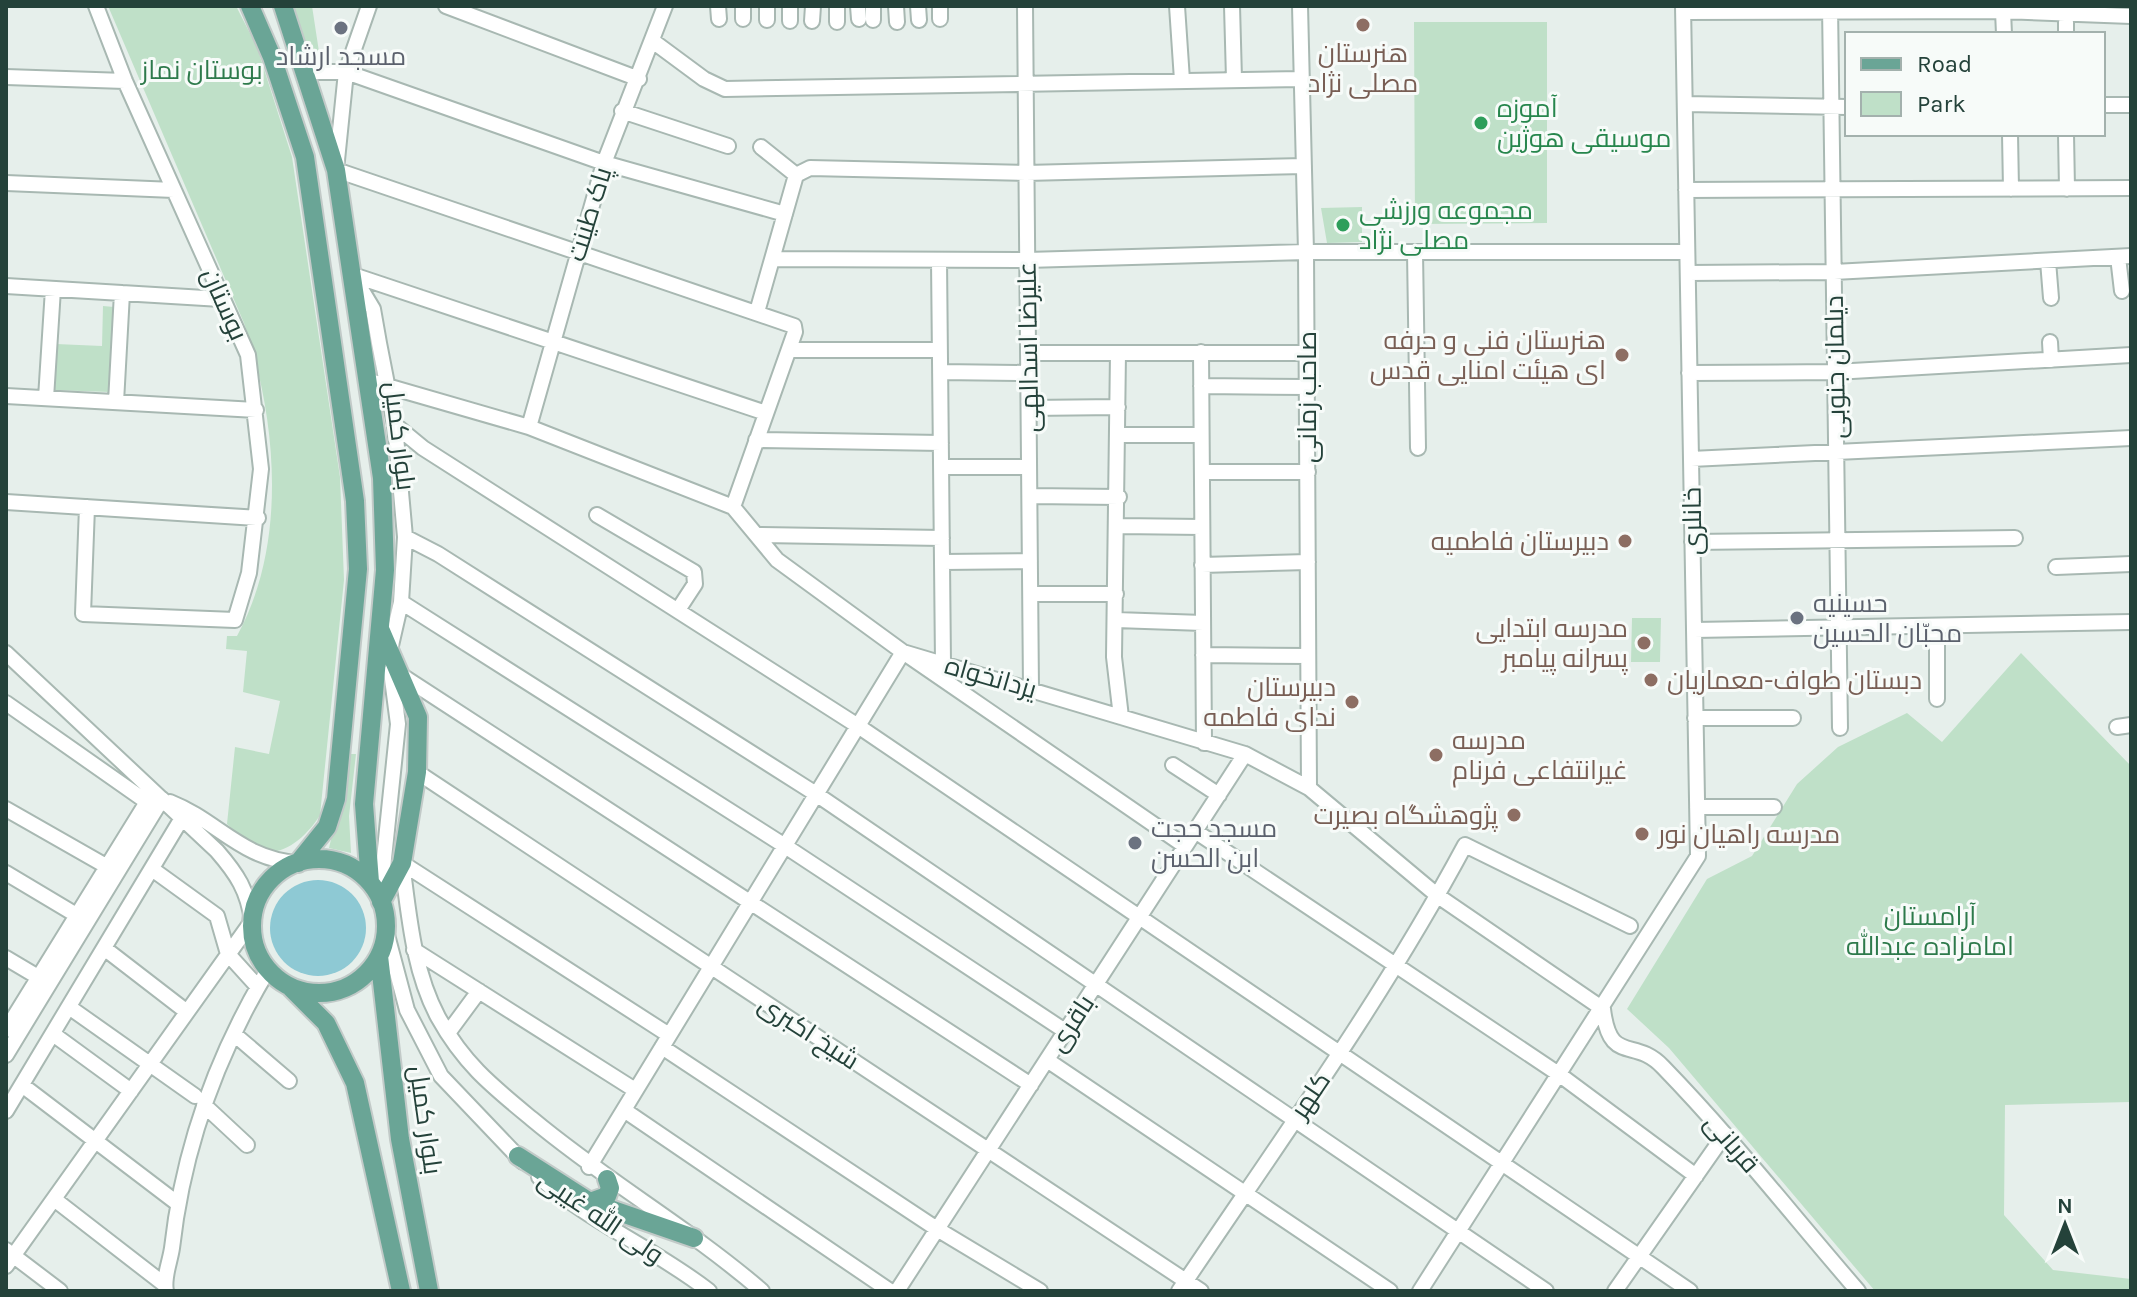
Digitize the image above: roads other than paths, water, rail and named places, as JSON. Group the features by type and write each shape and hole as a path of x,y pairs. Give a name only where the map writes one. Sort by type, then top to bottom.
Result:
{"main road":[{"name":"بلوار کمیل","path":"250,6 272,57 305,157 355,501 358,569 336,799 327,827 298,863"},
{"name":"بلوار کمیل","path":"283,6 336,170 382,478 385,570 364,804 377,894"},
{"path":"377,894 402,863 417,772 418,717 404,677 380,630"},
{"path":"289,986 309,992 330,992 359,979 379,956 386,931 377,894 337,861 317,859 280,871 266,885 256,902 252,921 253,939 268,970 326,1023 355,1083 401,1291"},
{"name":"بلوار کمیل","path":"379,956 400,1139 429,1291"},
{"path":"518,1156 590,1202 694,1238"},
{"path":"590,1202 607,1196 610,1188 607,1179"}],"street":[{"name":"بوستان","path":"87,507 83,614 235,620 249,573 258,518 261,469 248,355 125,81 96,6"},
{"path":"369,6 346,72 336,170 794,326 789,350 733,507"},
{"path":"446,6 639,79"},
{"name":"پاک طینت","path":"529,427 604,163 622,111 654,42 665,6"},
{"path":"837,6 837,22"},
{"path":"896,6 897,22"},
{"name":"علیرضا اسدالهی","path":"1025,6 1031,689"},
{"path":"1177,6 1182,80"},
{"path":"1232,6 1234,79"},
{"name":"صاحب زمانی","path":"1300,6 1306,252 1309,788"},
{"path":"1683,9 1830,8 2131,16"},
{"name":"دیلمان جنوبی","path":"1830,8 1840,728"},
{"name":"خانلری","path":"1420,1291 1698,856 1683,9"},
{"path":"2003,11 2004,32"},
{"path":"654,42 704,79 725,89 1026,81 1302,79"},
{"path":"304,72 346,72 604,163 785,214"},
{"path":"6,77 125,81"},
{"path":"1685,104 1845,107"},
{"path":"2105,105 2131,105"},
{"path":"622,111 728,146"},
{"path":"2010,136 2011,189"},
{"path":"2066,136 2067,189"},
{"path":"761,147 796,175"},
{"path":"757,312 796,175 810,168 1026,173 1304,166"},
{"path":"6,183 174,190"},
{"path":"1686,190 2131,188"},
{"path":"772,259 1027,260 1306,252 1687,252"},
{"path":"1415,252 1418,448"},
{"path":"1688,273 1834,272 2125,257 2122,291"},
{"path":"939,260 943,663"},
{"path":"2048,261 2051,298"},
{"path":"353,275 766,413"},
{"path":"353,275 373,309 395,425 405,537 401,602 390,650"},
{"path":"6,286 221,299"},
{"path":"46,398 53,289"},
{"path":"116,402 122,293"},
{"path":"2050,342 2051,360"},
{"path":"789,350 940,350"},
{"path":"1201,352 1204,743"},
{"path":"1028,353 1307,353"},
{"path":"1118,353 1119,526 1114,657 1121,717"},
{"path":"1689,373 1835,372 2131,355"},
{"path":"940,372 1029,373"},
{"name":"یزدانخواه","path":"366,380 529,427 733,507 777,560 885,642 903,652 1245,754 1309,788 1438,896 1603,1009"},
{"path":"1201,386 1307,387"},
{"path":"6,396 256,410"},
{"path":"1029,408 1118,407"},
{"path":"395,425 423,448 858,726 1690,1291"},
{"path":"1119,435 1201,435"},
{"path":"1691,459 2131,438"},
{"path":"756,440 941,443"},
{"path":"941,467 1029,467"},
{"path":"1202,472 1308,472"},
{"path":"1030,496 1119,497"},
{"path":"6,502 258,518"},
{"path":"597,515 694,572 695,584 678,610"},
{"path":"1119,526 1202,527"},
{"path":"757,535 942,538"},
{"path":"405,537 438,554 816,794 1546,1291"},
{"path":"1692,542 1837,543 2015,538"},
{"path":"942,562 1030,561"},
{"path":"1202,565 1308,562"},
{"path":"2056,567 2131,564"},
{"path":"1031,594 1116,594"},
{"path":"401,602 785,846 1065,1031"},
{"path":"1116,620 1203,623"},
{"path":"1694,630 2131,622"},
{"path":"1937,626 1937,699"},
{"path":"377,894 398,724 395,686 380,630"},
{"path":"589,1167 903,652 1185,846"},
{"path":"6,653 155,801 188,809 253,853 298,863"},
{"path":"1203,655 1308,656"},
{"path":"404,677 1031,1085"},
{"path":"6,703 182,818 240,878 248,897 252,921 54,1199 8,1257 60,1291"},
{"path":"1695,718 1793,718"},
{"name":"باقری","path":"897,1291 1245,754"},
{"path":"1173,765 1219,795"},
{"name":"شیخ اکبری","path":"417,772 988,1150 1183,1286 1201,1291"},
{"path":"6,1030 38,977 82,918 106,866 155,801"},
{"path":"6,1055 82,918 155,801"},
{"path":"1697,807 1774,807"},
{"path":"6,809 106,866"},
{"path":"6,1111 182,818"},
{"path":"1195,831 1396,962 1560,1075 1696,1176"},
{"name":"کلهر","path":"1183,1286 1339,1052 1438,896 1465,845 1630,926"},
{"path":"402,863 414,950 437,1015 470,1068 589,1167 694,1238 762,1291"},
{"path":"402,863 937,1229 1040,1291"},
{"path":"152,869 217,916 228,954 258,987"},
{"path":"6,873 82,918"},
{"name":"ولی الله غیبی","path":"386,931 407,1010 441,1076 562,1197 709,1291"},
{"path":"104,948 187,1012"},
{"path":"414,950 635,1090"},
{"path":"6,958 38,977"},
{"path":"166,1288 177,1203 200,1100 268,970"},
{"path":"448,1033 479,991"},
{"path":"69,1007 200,1100 247,1145"},
{"name":"قربانی","path":"1603,1009 1606,1034 1614,1043 1660,1063 1725,1134 1858,1291"},
{"path":"53,1034 131,1091"},
{"path":"234,1034 289,1081"},
{"path":"1047,1060 1390,1291"},
{"path":"22,1085 177,1203"},
{"path":"624,1110 890,1291"},
{"path":"1615,1291 1725,1134"},
{"path":"54,1199 166,1288"}],"water":[{"path":"318,880 336,884 352,894 362,910 366,928 362,946 352,962 336,972 318,976 300,972 284,962 274,946 270,928 274,910 284,894 300,884"}],"place":[{"name":"هنرستان مصلی نژاد","path":"1363,25"},
{"name":"مسجد ارشاد","path":"341,28"},
{"name":"آموزه موسیقی هوژین","path":"1481,123"},
{"name":"مجموعه ورزشی مصلی نژاد","path":"1343,225"},
{"name":"هنرستان فنی و حرفه ای هیئت امنایی قدس","path":"1622,355"},
{"name":"دبیرستان فاطمیه","path":"1625,541"},
{"name":"حسینیه محبّان الحسین","path":"1797,618"},
{"name":"مدرسه ابتدایی پسرانه پیامبر","path":"1644,643"},
{"name":"دبستان طواف-معماریان","path":"1651,680"},
{"name":"دبیرستان ندای فاطمه","path":"1352,702"},
{"name":"مدرسه غیرانتفاعی فرنام","path":"1436,755"},
{"name":"پژوهشگاه بصیرت","path":"1514,815"},
{"name":"مدرسه راهیان نور","path":"1642,834"},
{"name":"مسجد حجت ابن الحسن","path":"1135,843"}],"park label":[{"name":"بوستان نماز","path":"202,70"},
{"name":"آرامستان امامزاده عبدالله","path":"1930,931"}]}
